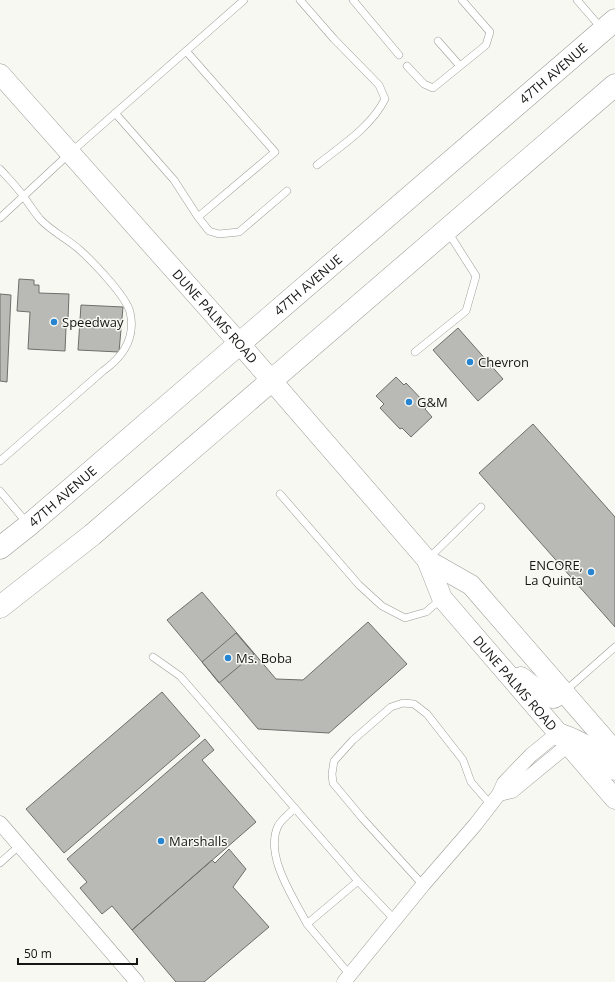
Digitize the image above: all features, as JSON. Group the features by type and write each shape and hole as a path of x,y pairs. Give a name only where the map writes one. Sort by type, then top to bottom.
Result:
{"main road":[{"name":"47TH AVENUE","path":"0,548 29,525 240,344 609,25"},
{"name":"DUNE PALMS ROAD","path":"0,74 240,344 427,560 442,598 615,799"},
{"path":"0,607 92,535 615,85"},
{"name":"DUNE PALMS ROAD","path":"427,560 471,585 615,751"},
{"path":"483,647 547,697 554,698 564,692"},
{"path":"563,739 581,741 615,770"}],"street":[{"path":"347,979 423,885 495,800 504,783 518,768 563,739"},
{"path":"0,823 136,982"}],"lane":[{"path":"0,218 70,153 244,0"},
{"path":"300,0 334,39 379,85 385,99 378,112 369,121 317,165"},
{"path":"353,0 399,55"},
{"path":"407,66 424,84 433,88 486,45 490,32 462,0"},
{"path":"576,0 609,25"},
{"path":"438,42 460,66"},
{"path":"186,51 275,152 198,217"},
{"path":"116,113 174,180 209,231 219,234 239,232 287,191"},
{"path":"0,169 24,196 40,220 61,238 79,250 122,298 130,311 130,336 124,353 0,461"},
{"path":"415,352 466,311 476,276 446,230"},
{"path":"0,490 29,525"},
{"path":"280,494 360,585 382,606 404,618 426,612 442,598"},
{"path":"427,560 481,507"},
{"path":"564,692 615,647"},
{"path":"153,657 180,676 358,882 395,920"},
{"path":"423,885 363,819 334,783 332,774 334,761 353,740 391,707 403,703 414,704 427,714 463,760 472,782 495,800"},
{"path":"295,808 278,826 275,841 275,861 307,924 347,979"},
{"path":"0,863 19,846"},
{"path":"307,924 358,882"}],"building":[{"path":"19,279 34,280 34,285 39,285 39,293 69,294 68,319 65,318 64,328 66,328 65,351 28,349 30,312 17,311"},
{"path":"0,294 11,295 7,382 0,381"},
{"path":"81,305 123,307 119,352 78,350"},
{"path":"458,328 503,379 478,401 433,350"},
{"path":"396,377 404,385 406,383 428,406 425,409 432,417 411,437 402,428 400,429 380,408 384,404 376,396"},
{"name":"ENCORE, La Quinta","path":"533,424 615,517 615,627 479,473"},
{"path":"202,592 276,679 303,680 368,622 407,664 329,733 258,729 167,620"},
{"name":"Ms. Boba","path":"236,633 254,654 219,683 202,662"},
{"path":"162,692 200,736 64,853 26,809"},
{"name":"Marshalls","path":"205,739 214,750 202,760 256,822 132,930 112,906 102,914 80,888 87,882 67,859"},
{"path":"229,849 246,869 233,887 269,927 204,982 176,982 132,930 212,860 215,863"}],"place":[{"name":"Speedway","path":"54,322"},
{"name":"Chevron","path":"470,362"},
{"name":"G&M","path":"409,402"},
{"name":"ENCORE, La Quinta","path":"591,572"},
{"name":"Ms. Boba","path":"228,658"},
{"name":"Marshalls","path":"161,841"}]}
